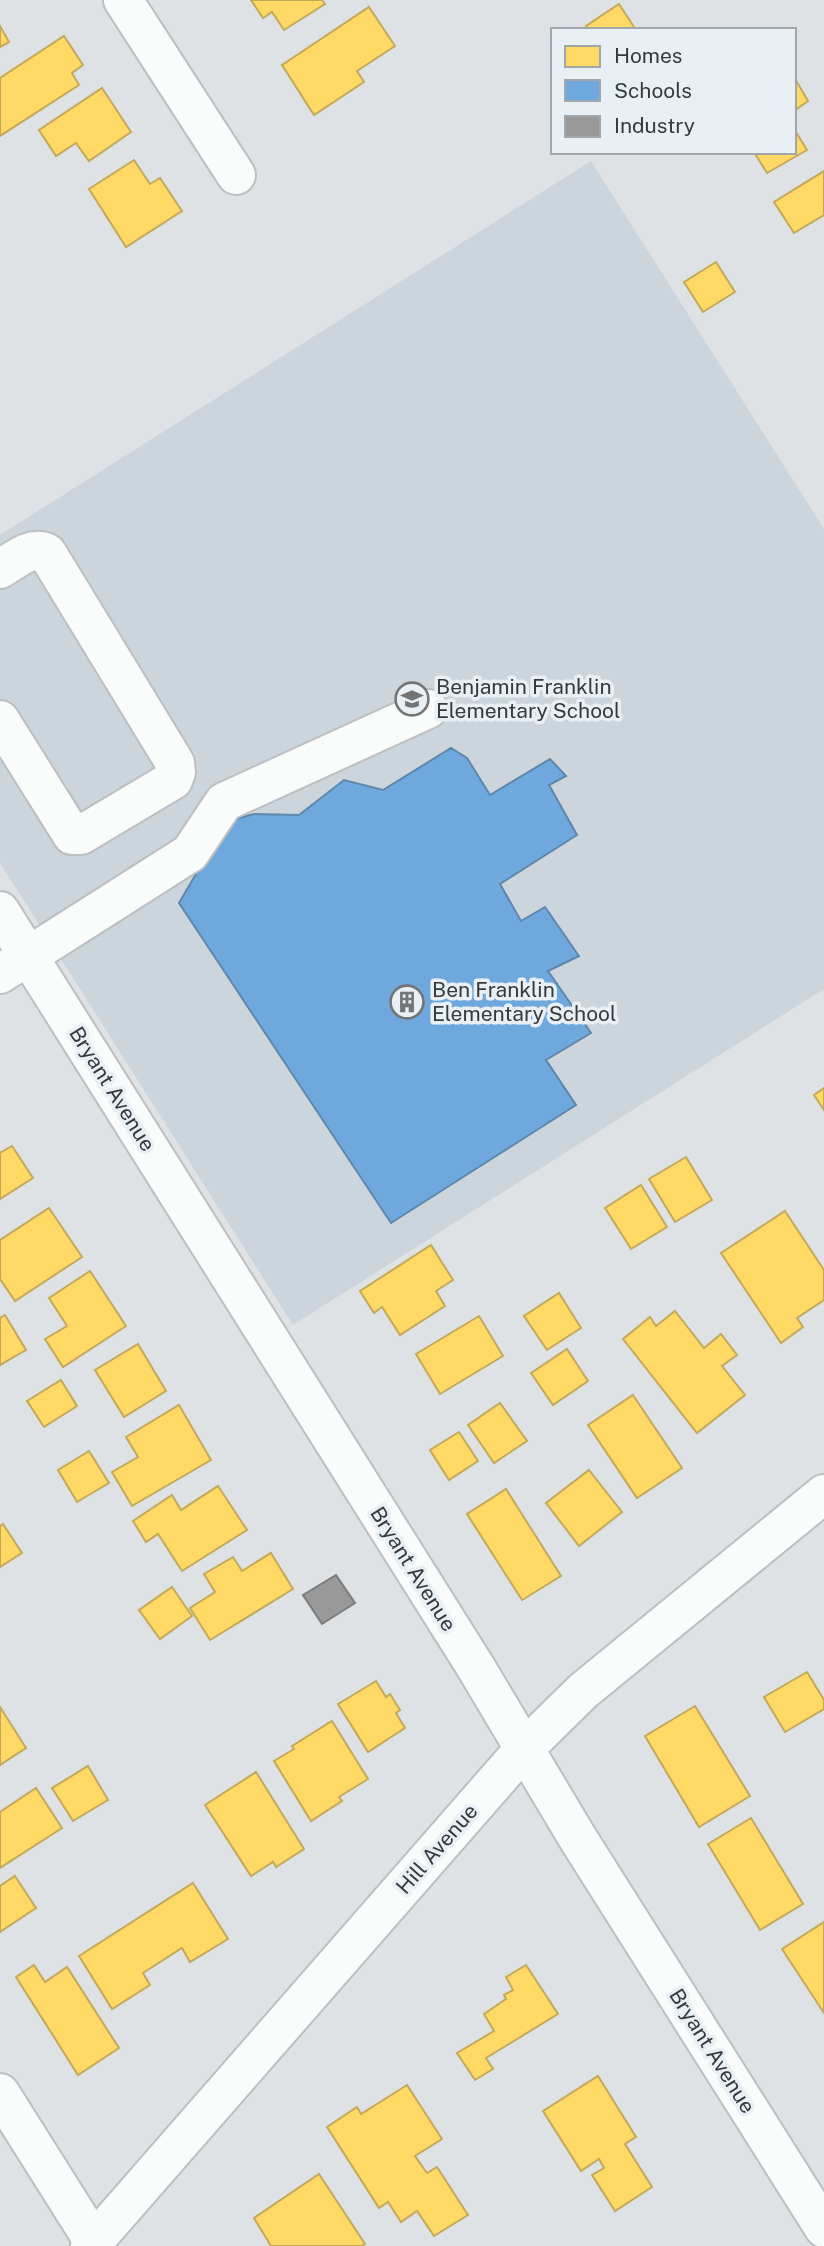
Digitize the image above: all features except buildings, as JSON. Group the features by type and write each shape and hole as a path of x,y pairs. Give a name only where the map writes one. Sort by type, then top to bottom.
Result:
{"street":[{"path":"123,0 236,175"},
{"path":"0,569 33,550 47,553 175,763 176,772 173,780 80,835 72,835 0,720"},
{"path":"14,965 190,853 224,802 428,709"},
{"name":"Bryant Avenue","path":"0,911 14,965 468,1655 576,1837 824,2228"},
{"name":"Hill Avenue","path":"92,2244 524,1749 583,1690 824,1494"},
{"path":"0,2093 92,2244"}],"shaded area":[{"name":"Benjamin Franklin Elementary School","path":"591,161 824,529 824,989 293,1325 0,863 0,535"}],"place":[{"name":"Benjamin Franklin Elementary School","path":"412,699"},
{"name":"Ben Franklin Elementary School","path":"407,1002"}]}
